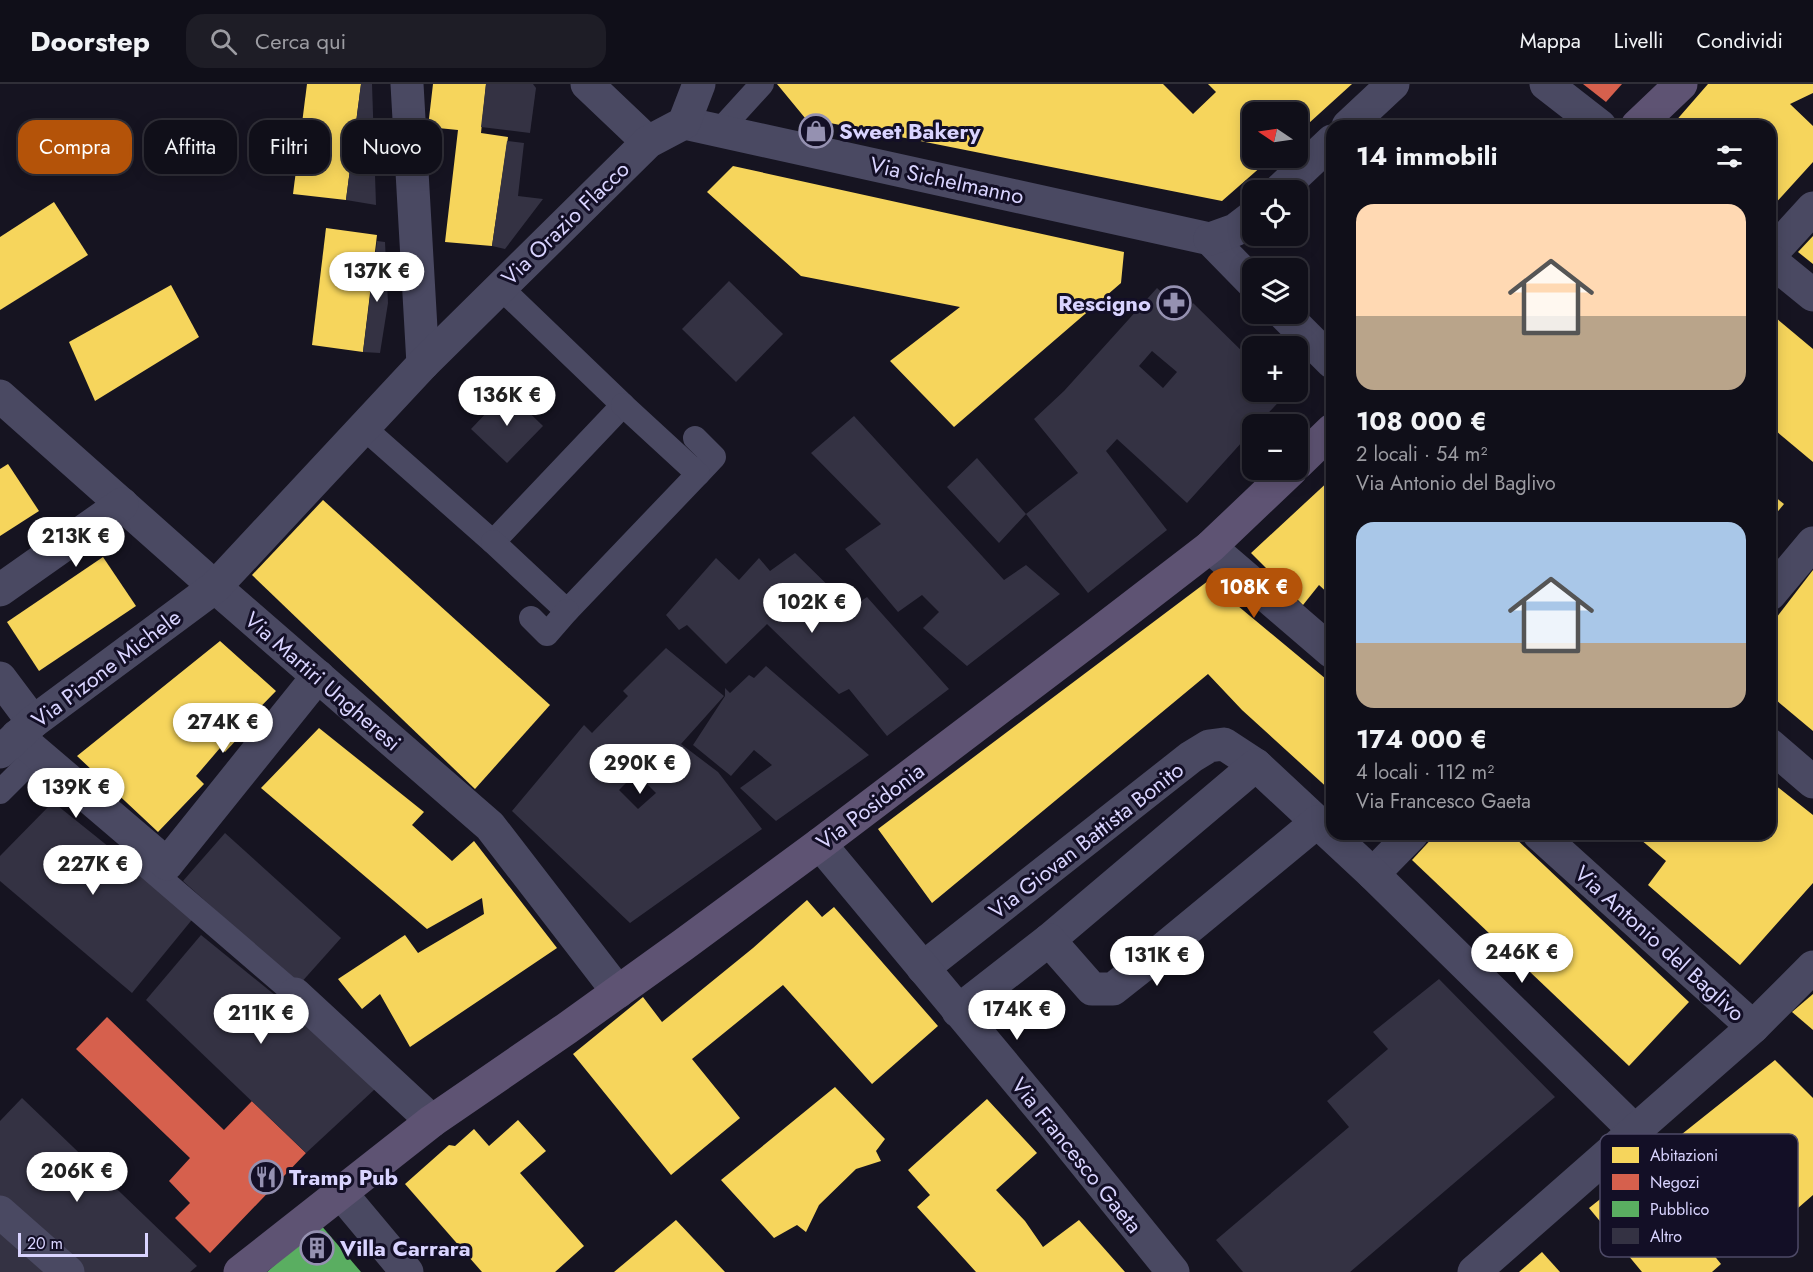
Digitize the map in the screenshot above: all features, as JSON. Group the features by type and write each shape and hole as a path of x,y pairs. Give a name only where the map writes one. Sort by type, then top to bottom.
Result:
{"main road":[{"path":"1644,120 1681,84"},
{"path":"1308,453 1326,436"},
{"name":"Via Posidonia","path":"240,1272 432,1121 618,992 820,844 1210,547 1280,480"}],"street":[{"path":"407,84 423,364"},
{"name":"Via Orazio Flacco","path":"215,587 423,364 648,142 587,84"},
{"path":"648,142 684,123 699,84"},
{"path":"1354,120 1393,84"},
{"path":"1546,84 1592,120"},
{"name":"Via Sichelmanno","path":"684,123 1210,238"},
{"path":"1291,180 1326,147"},
{"path":"1776,251 1813,208"},
{"path":"1242,225 1235,230 1210,238 1242,272"},
{"path":"1776,263 1813,295"},
{"path":"1294,324 1326,357"},
{"name":"Via Martiri Ungheresi","path":"7,414 122,504 490,826 618,992"},
{"path":"0,590 122,504"},
{"path":"1776,587 1813,543"},
{"path":"1210,547 1326,647"},
{"name":"Via Pizone Michele","path":"17,737 215,587"},
{"path":"0,678 17,737 167,864 318,676"},
{"name":"Via Giovan Battista Bonito","path":"923,968 1184,763 1209,746 1224,744 1256,765 1326,830"},
{"path":"1776,750 1813,782"},
{"path":"958,1011 1049,940 1256,765"},
{"path":"1049,940 1092,990 1113,989 1317,822"},
{"name":"Via Giovan Battista Bonito","path":"1336,840 1635,1131"},
{"path":"1373,874 1406,840"},
{"name":"Via Antonio del Baglivo","path":"1546,840 1753,1028"},
{"name":"Via Francesco Gaeta","path":"820,844 1050,1120 1173,1272"},
{"path":"1632,1134 1753,1028 1813,967"},
{"path":"295,994 432,1121"},
{"path":"1474,1272 1600,1162"},
{"path":"340,1192 407,1272"},
{"path":"0,1212 68,1272"}],"lane":[{"path":"720,130 762,84"},
{"path":"500,287 698,474"},
{"path":"493,542 623,405"},
{"path":"364,428 567,611"},
{"path":"531,618 547,634 714,457 694,438"},
{"path":"0,792 29,763 295,994"}],"building: Abitazioni":[{"path":"307,84 361,84 356,120 342,120 342,174 349,174 346,200 293,194 296,174 330,174 330,120 302,120"},
{"path":"433,84 486,84 481,133 508,137 492,246 445,242 458,130 442,128 442,120 429,120"},
{"path":"777,84 1163,84 1193,114 1216,92 1208,84 1352,84 1308,124 1308,102 1242,102 1242,168 1260,168 1246,180 1242,180 1242,183 1222,201 805,118"},
{"path":"1708,84 1813,84 1813,93 1790,104 1813,126 1813,162 1776,203 1776,120 1677,120"},
{"path":"733,166 1124,252 1121,283 954,427 890,361 960,307 801,276 707,192"},
{"path":"54,202 88,255 0,310 0,237"},
{"path":"326,228 377,235 363,352 312,345"},
{"path":"1813,236 1813,264 1798,252"},
{"path":"171,285 199,337 95,401 69,342"},
{"path":"1776,318 1813,349 1813,462 1776,431"},
{"path":"8,464 39,511 0,536 0,469"},
{"path":"1326,484 1326,591 1319,585 1303,605 1251,553"},
{"path":"1776,498 1784,504 1776,514"},
{"path":"323,500 550,705 475,789 252,575"},
{"path":"103,557 136,606 39,671 7,622"},
{"path":"1813,570 1813,731 1776,700 1776,618"},
{"path":"1208,581 1326,679 1326,787 1242,710 1208,674 932,903 878,829"},
{"path":"220,641 276,691 240,728 243,733 225,752 220,748 196,776 204,784 158,832 77,756"},
{"path":"319,728 424,812 412,825 452,861 474,841 557,948 410,1047 380,994 362,1009 338,979 405,935 418,953 484,914 482,898 427,929 261,788"},
{"path":"1776,786 1813,815 1813,883 1740,965 1648,885 1666,861 1641,840 1776,840"},
{"path":"1430,840 1517,840 1689,1002 1629,1066 1412,860"},
{"path":"807,900 822,917 834,907 938,1026 872,1084 783,985 692,1059 740,1118 671,1175 573,1054 643,997 662,1022 753,948"},
{"path":"1813,994 1813,1030 1792,1012"},
{"path":"1775,1060 1813,1098 1813,1195 1798,1208 1798,1134 1682,1134"},
{"path":"835,1087 885,1139 876,1151 881,1161 856,1169 819,1205 806,1232 797,1225 774,1238 721,1180"},
{"path":"987,1099 1037,1153 996,1190 1025,1221 1043,1247 1079,1220 1125,1272 976,1272 917,1207 930,1195 908,1170"},
{"path":"518,1120 546,1151 520,1173 584,1246 555,1272 482,1272 405,1184 449,1145 455,1146 474,1129 489,1146"},
{"path":"1600,1199 1600,1221 1589,1208"},
{"path":"676,1220 725,1272 614,1272"},
{"path":"1542,1252 1560,1272 1519,1272"},
{"path":"1630,1257 1715,1257 1721,1264 1712,1272 1642,1272"}],"building: Negozi":[{"path":"1583,84 1622,84 1606,102"},
{"path":"107,1017 224,1130 252,1101 306,1153 210,1253 175,1218 190,1203 169,1181 190,1158 76,1049"}],"building: Pubblico":[{"name":"Villa Carrara","path":"320,1224 361,1272 267,1272"}],"building: Altro":[{"path":"361,84 372,84 373,120 356,120"},
{"path":"486,84 533,84 536,88 530,133 481,127"},
{"path":"507,141 524,143 518,196 543,199 505,249 492,246"},
{"path":"349,174 375,174 376,205 346,200"},
{"path":"377,241 385,242 388,303 380,353 363,352"},
{"path":"729,281 783,334 736,382 682,329"},
{"path":"1157,288 1184,313 1193,303 1242,351 1242,402 1279,402 1267,414 1242,414 1242,442 1187,503 1117,439 1106,451 1167,530 1088,593 1026,514 1078,473 1034,419 1064,391","holes":["1152,351 1177,372 1163,388 1139,366"]},
{"path":"507,391 543,426 507,463 471,429"},
{"path":"854,416 1004,580 1026,565 1060,594 967,666 923,628 939,612 922,595 898,612 845,549 881,524 811,453"},
{"path":"977,458 1026,514 999,543 947,487"},
{"path":"795,553 851,608 867,597 949,689 887,736 849,689 839,694 767,624 726,664 687,625 679,630 666,615 716,558 739,580 759,558 770,571"},
{"path":"666,648 724,696 681,744 718,772 762,829 630,923 512,811 584,725 592,733 628,696 623,691","holes":["636,773 656,793 638,809 619,790"]},
{"path":"766,666 869,755 776,821 740,788 772,765 754,750 731,776 693,745 725,696 725,688 730,693 749,675 754,678"},
{"path":"53,802 195,916 132,993 0,881 0,856"},
{"path":"225,833 341,938 299,985 183,881"},
{"path":"201,935 366,1069 375,1089 306,1153 146,1000"},
{"path":"1439,979 1555,1097 1350,1272 1243,1272 1216,1240 1349,1127 1327,1101 1388,1049 1373,1032"},
{"path":"22,1098 197,1266 190,1272 78,1272 0,1197 0,1121"},
{"path":"0,1232 48,1272 0,1272"}],"place":[{"name":"Sweet Bakery","path":"816,131"},
{"name":"Rescigno","path":"1174,303"},
{"name":"Tramp Pub","path":"266,1177"},
{"name":"Villa Carrara","path":"317,1248"}]}
